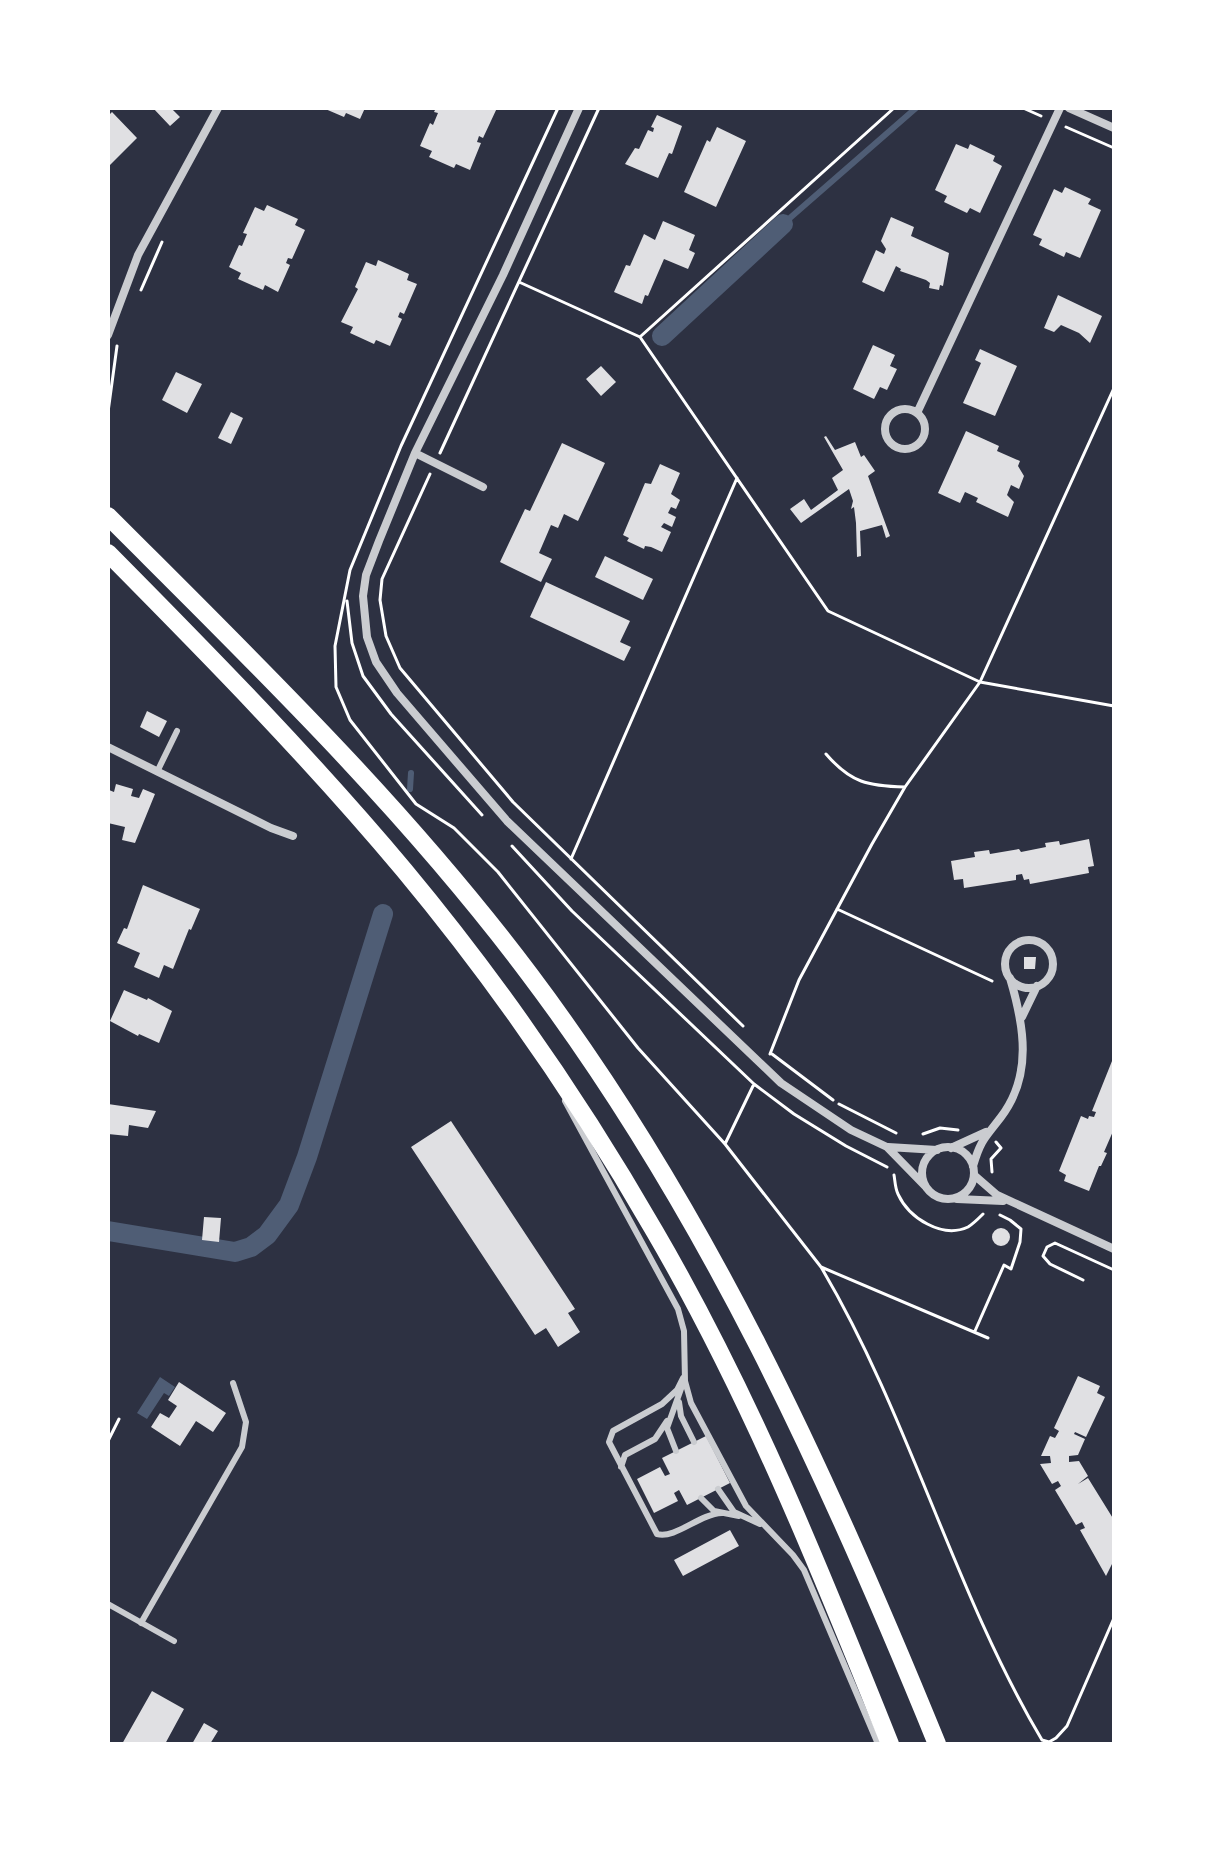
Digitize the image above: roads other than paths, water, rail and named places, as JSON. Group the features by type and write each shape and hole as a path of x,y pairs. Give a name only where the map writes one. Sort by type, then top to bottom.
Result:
{"highway":[{"path":"108,516 289,697 386,801 509,947 603,1078 687,1213 765,1357 836,1506 937,1744"},
{"path":"108,553 275,725 365,824 444,921 529,1034 641,1208 718,1348 799,1517 890,1744"}],"street":[{"path":"108,335 138,255 218,108"},
{"path":"579,108 503,275 415,453 366,575 363,596 367,637 376,662 397,693 507,821 781,1083 851,1130 887,1147 938,1197 1008,1201"},
{"path":"917,413 1060,108"},
{"path":"1069,108 1114,128"},
{"path":"904,409 917,413 925,431 920,443 902,449 890,443 885,432 888,419 904,409"},
{"path":"415,453 483,487"},
{"path":"108,747 293,836"},
{"path":"954,1199 968,1190 979,1146 1018,1089 1022,1018 1005,964 1010,949 1031,940 1045,947 1052,961 1049,976 1037,986 1022,1018"},
{"path":"1010,978 1022,986 1037,986"},
{"path":"887,1147 951,1148 987,1132"},
{"path":"951,1148 962,1152 973,1170 1008,1201 1114,1249"},
{"path":"926,1187 924,1163 937,1150"}],"lane":[{"path":"157,772 177,731"},
{"path":"529,1034 674,1298 684,1331 684,1370 691,1403 740,1496 753,1515 793,1555 808,1579 878,1744"},
{"path":"684,1370 680,1394 681,1416 694,1442"},
{"path":"684,1370 680,1385 668,1399 610,1433 609,1442 657,1534 666,1535 707,1515 722,1513"},
{"path":"141,1623 242,1447 246,1422 233,1383"},
{"path":"676,1451 667,1428 680,1394"},
{"path":"622,1470 621,1461 625,1455 655,1439 671,1414"},
{"path":"718,1489 730,1508 771,1532"},
{"path":"701,1498 709,1508 744,1517"},
{"path":"108,1604 174,1641"}],"water":[{"path":"160,1377 175,1387 169,1396 164,1393 147,1419 137,1413"}],"waterway":[{"path":"783,224 916,108"},
{"path":"662,336 783,224"},
{"path":"410,789 411,773"},
{"path":"108,1231 235,1252 251,1247 267,1235 289,1205 307,1157 383,914"}]}
